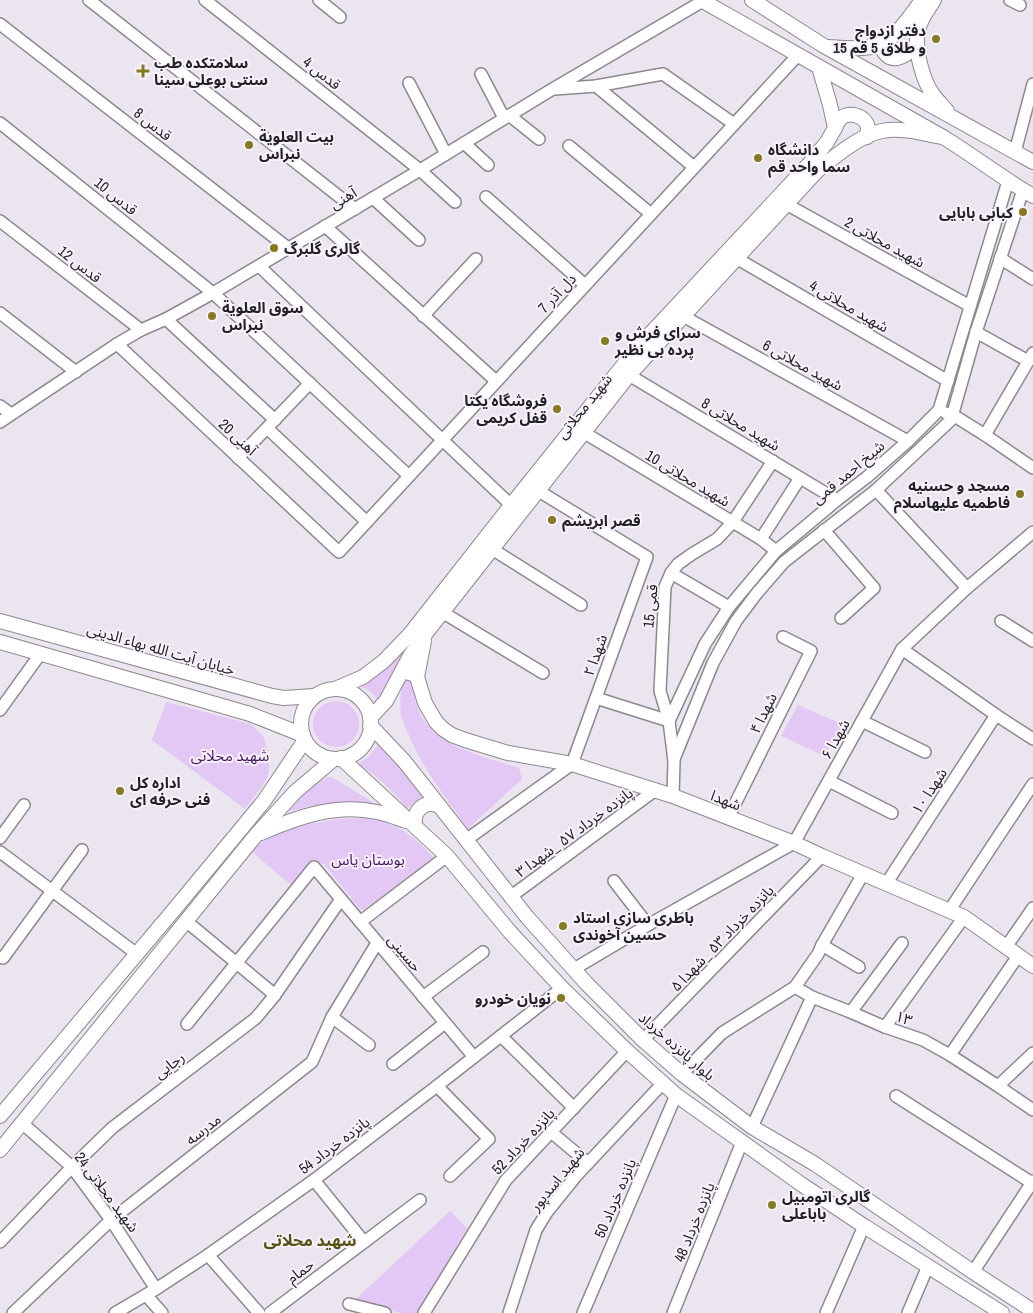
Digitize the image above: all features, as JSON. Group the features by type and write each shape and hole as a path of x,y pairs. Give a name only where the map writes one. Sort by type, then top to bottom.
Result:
{"main road":[{"path":"702,0 943,137 1008,182 1028,193"},
{"path":"752,0 824,46 1033,162"},
{"path":"824,46 863,48 880,44 896,32 922,0"},
{"path":"934,0 922,18 917,32 917,45 922,71 933,94 954,119"},
{"path":"880,44 884,53 891,58 900,58 908,54 917,45"},
{"path":"819,67 835,128"},
{"path":"835,128 839,120 847,115 856,115 863,120 868,128 867,136"},
{"name":"شهید محلاتی","path":"335,689 370,672 384,661 410,634 510,505 638,347 810,163 827,142 835,128"},
{"name":"شهید محلاتی","path":"370,722 386,701 410,656 426,633 629,375 817,171 839,152 867,136 882,131 904,130 943,137"},
{"name":"خیابان آیت الله بهاء الدینی","path":"0,621 272,696 284,698 314,696"},
{"name":"شهدا","path":"426,633 417,677 425,703 436,722 452,735 508,753 572,764 673,796 794,843 964,917 1033,966"},
{"path":"0,642 266,719 304,738"},
{"path":"401,672 408,672 417,677"},
{"path":"0,1150 256,835 295,792 338,758 354,753 362,747 367,738 370,722 368,710 358,697 343,689 320,692 308,702 301,718 301,727 304,738 312,749 326,757 338,758 414,824 447,856 510,932 562,988 626,1051 676,1095 801,1184 1002,1313"},
{"path":"266,719 270,717 275,707 272,696"},
{"name":"بلوار پانزده خرداد","path":"370,722 527,917 586,983 643,1040 682,1074 752,1127 815,1164 1033,1311"},
{"path":"0,1116 264,801 304,738"},
{"path":"277,781 283,780 287,782 295,792"},
{"path":"414,824 415,815 418,810 427,804 437,804"},
{"path":"256,835 305,815 332,810 376,812 414,824"}],"street":[{"path":"89,0 355,208"},
{"name":"قدس 4","path":"205,0 420,170 455,202"},
{"path":"319,0 340,17"},
{"name":"آهنی","path":"0,422 117,344 141,330 166,319 259,266 702,0"},
{"name":"قدس 8","path":"0,24 288,248"},
{"name":"دل آذر 7","path":"339,552 798,55"},
{"path":"481,74 507,116 539,138"},
{"path":"551,90 596,86 664,74 734,124"},
{"path":"409,83 446,154"},
{"path":"1015,152 1033,84"},
{"path":"596,86 694,168"},
{"name":"قدس 10","path":"0,124 213,293 409,476"},
{"path":"464,143 488,165"},
{"path":"569,146 651,214"},
{"name":"شیخ احمد قمی","path":"673,796 674,761 669,722 705,644 729,607 776,551 867,477 908,441 939,410 1008,182"},
{"name":"شیخ احمد قمی","path":"674,761 713,663 736,621 757,593 784,562 876,490 951,420 976,332 1000,258 1018,206 1028,193"},
{"path":"486,196 586,285"},
{"path":"373,198 419,240"},
{"path":"1002,202 1006,198 1012,198 1018,206"},
{"name":"شهید محلاتی 2","path":"786,204 970,306"},
{"name":"قدس 12","path":"0,221 141,330"},
{"path":"325,226 496,382"},
{"name":"شهید محلاتی 4","path":"736,258 948,381"},
{"path":"1000,258 1033,279"},
{"path":"423,316 476,259"},
{"path":"259,266 510,505"},
{"path":"0,313 76,372"},
{"name":"شهید محلاتی 6","path":"683,316 908,441"},
{"path":"166,319 366,522"},
{"path":"976,332 1030,357 985,435"},
{"name":"آهنی 20","path":"117,344 339,552"},
{"name":"شهید محلاتی 8","path":"629,375 837,500"},
{"path":"238,458 310,383"},
{"path":"0,406 11,414"},
{"path":"939,410 953,415 1033,468"},
{"name":"شهید محلاتی 10","path":"583,432 761,539 776,551"},
{"name":"قمی 15","path":"669,722 660,691 665,586 678,564 717,539 732,523 773,461"},
{"path":"761,539 800,478"},
{"name":"شهدا ۲","path":"537,490 646,557 572,764"},
{"path":"876,490 968,588"},
{"path":"824,530 874,588 841,618"},
{"name":"شهدا ۶","path":"794,843 902,648 1033,532"},
{"path":"492,549 581,605"},
{"path":"671,573 729,607"},
{"path":"747,585 757,593"},
{"path":"442,612 544,673"},
{"path":"1001,621 1033,642"},
{"name":"شهدا ۴","path":"728,818 811,651 783,637"},
{"path":"902,648 1033,739"},
{"path":"0,710 41,653"},
{"path":"596,698 669,722"},
{"name":"شهدا ۱۰","path":"886,884 996,714"},
{"path":"862,721 926,752"},
{"path":"466,840 572,764"},
{"path":"829,780 892,813"},
{"path":"949,911 1033,784"},
{"name":"پانزده خرداد ۵۷ _شهدا ۳","path":"510,897 654,790"},
{"path":"0,838 24,804"},
{"path":"574,969 794,843"},
{"path":"3,958 82,850"},
{"path":"0,852 137,954"},
{"path":"360,922 447,856"},
{"name":"پانزده خرداد ۵۳ _شهدا ۵","path":"643,1040 822,856"},
{"name":"حسینی","path":"236,964 314,868 474,1058"},
{"path":"682,1074 722,1033 795,987 818,954 863,874"},
{"path":"614,881 648,925"},
{"name":"رجایی","path":"0,1242 112,1128 256,1018 341,899"},
{"path":"1006,946 1033,908"},
{"path":"885,1027 964,917"},
{"path":"186,921 274,995"},
{"name":"مدرسه","path":"13,1313 111,1220 312,1062 332,1017 377,943"},
{"path":"851,1012 902,943"},
{"path":"822,945 859,967"},
{"path":"423,997 483,952"},
{"path":"950,1055 1018,956"},
{"path":"187,1024 236,964"},
{"name":"۱۳","path":"795,987 812,997 885,1027 923,1040 950,1055 1033,1110"},
{"name":"پانزده خرداد 54","path":"115,1313 208,1255 314,1180 562,988"},
{"path":"752,1127 812,997"},
{"path":"332,1017 369,1045"},
{"path":"393,1064 444,1023"},
{"path":"501,1036 574,1108"},
{"name":"پانزده خرداد 52","path":"424,1313 506,1180 626,1051"},
{"path":"998,1086 1033,1053"},
{"name":"شهید اسدپور","path":"509,1313 536,1230 547,1212 588,1163 663,1083"},
{"path":"437,1086 489,1139 450,1176"},
{"name":"پانزده خرداد 50","path":"583,1313 676,1095"},
{"path":"896,1096 1032,1182 973,1272"},
{"name":"شهید محلاتی 24","path":"22,1123 72,1167 111,1220 162,1313"},
{"path":"551,1132 588,1163"},
{"name":"پانزده خرداد 48","path":"673,1313 742,1142"},
{"path":"314,1180 364,1242"},
{"name":"حمام","path":"270,1313 420,1200"},
{"path":"826,1313 864,1226"},
{"path":"208,1255 259,1313"},
{"path":"908,1313 928,1266"},
{"path":"350,1304 385,1313"}],"green space":[{"path":"410,643 379,702 371,692 359,685"},
{"path":"405,676 411,679 418,709 425,722 435,732 461,748 519,768 522,779 468,829 427,771 404,724 400,700"},
{"path":"336,701 349,705 355,711 359,724 355,737 349,743 336,747 323,743 317,737 313,724 317,711 323,705"},
{"name":"شهید محلاتی","path":"166,702 251,724 263,736 268,752 268,776 245,809 152,740"},
{"path":"798,705 844,725 825,756 781,736"},
{"path":"381,740 429,799 407,808 384,784 358,764 371,754"},
{"path":"328,777 378,805 351,801 290,811 288,808 302,795"},
{"name":"بوستان یاس","path":"364,818 385,822 401,829 435,859 362,910 324,864 309,865 292,886 251,851 264,840 294,827 338,819"},
{"path":"450,1211 467,1228 417,1313 401,1313 354,1301"}],"place":[{"name":"دفتر ازدواج 15 و طلاق 5 قم","path":"936,39"},
{"name":"سلامتکده طب سنتی بوعلی سینا","path":"143,71"},
{"name":"بيت العلوية نبراس","path":"249,145"},
{"name":"دانشگاه سما واحد قم","path":"758,158"},
{"name":"کبابی بابایی","path":"1023,212"},
{"name":"گالری گلبرگ","path":"274,248"},
{"name":"سوق العلوية نبراس","path":"212,316"},
{"name":"سرای فرش و پرده بی نظیر","path":"605,341"},
{"name":"فروشگاه یکتا قفل کریمی","path":"557,409"},
{"name":"مسجد و حسنیه فاطمیه علیهاسلام","path":"1020,494"},
{"name":"قصر ابریشم","path":"552,520"},
{"name":"اداره کل فنی حرفه ای","path":"120,791"},
{"name":"باطری سازی استاد حسین آخوندی","path":"563,926"},
{"name":"نویان خودرو","path":"561,998"},
{"name":"گالری اتومبیل باباعلی","path":"772,1205"}],"district":[{"name":"شهید محلاتی","path":"310,1240"}]}
